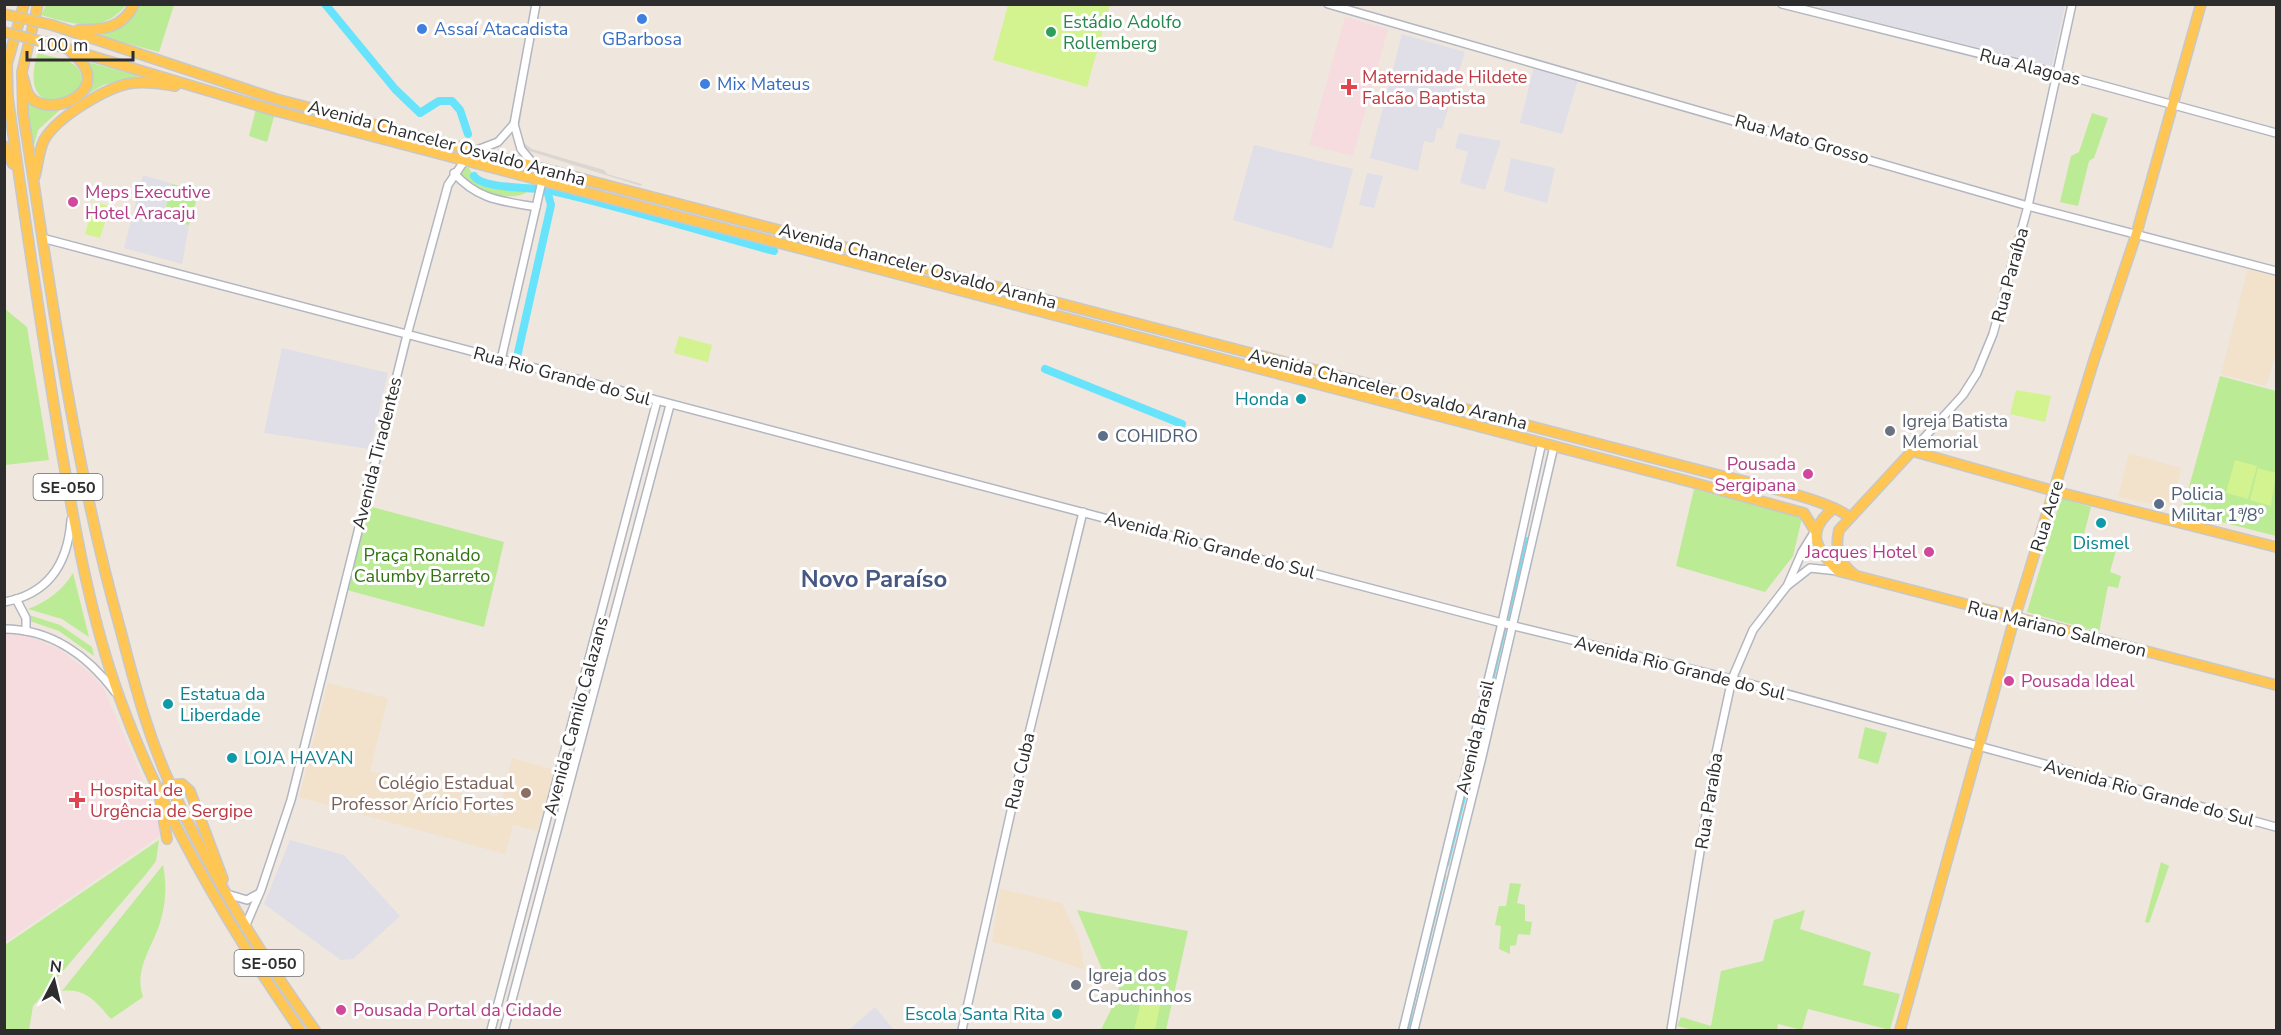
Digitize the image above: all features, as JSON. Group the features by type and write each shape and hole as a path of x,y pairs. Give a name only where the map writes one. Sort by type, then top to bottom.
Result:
{"main road":[{"name":"SE-050","path":"24,4 6,66 8,98 18,174 72,508 102,642 119,697 159,790 239,939 300,1030"},
{"name":"SE-050","path":"38,4 22,72 21,95 42,238 80,457 103,567 137,690 170,783 225,893 245,927 315,1030"},
{"path":"70,29 114,27 124,19 134,4"},
{"name":"Rua Acre","path":"1900,1030 2015,618 2094,360 2136,235 2201,4"},
{"name":"Avenida Chanceler Osvaldo Aranha","path":"4,14 70,29 276,99 1834,508 1849,517"},
{"name":"Avenida Chanceler Osvaldo Aranha","path":"4,32 542,183 1542,442 1804,513 1815,531 1818,545 1838,571"},
{"path":"22,72 29,95 34,99 50,105 71,100 85,89 88,75 82,62 66,48"},
{"path":"33,181 44,141 58,123 71,113 126,84 189,85"},
{"path":"4,146 18,174"},
{"path":"1912,451 2054,491 2277,547"},
{"name":"Rua Paraíba","path":"1849,517 1912,451"},
{"path":"1815,531 1834,508"},
{"path":"1849,517 1839,530 1837,548 1841,562 1855,576"},
{"name":"Rua Mariano Salmeron","path":"1838,571 2277,685"},
{"path":"167,839 159,790 170,783 182,784 190,791 222,875 225,893"}],"street":[{"path":"501,360 542,183 535,166 521,149 514,124 536,4"},
{"name":"Rua Mato Grosso","path":"1328,4 2028,206 2277,271"},
{"name":"Rua Alagoas","path":"1782,4 2057,72 2277,133"},
{"name":"Rua Paraíba","path":"1912,451 1963,395 1977,373 1994,334 2028,206 2072,4"},
{"path":"475,151 498,142 514,124"},
{"name":"Avenida Tiradentes","path":"245,927 261,890 296,783 407,335 448,185 465,160"},
{"path":"454,173 469,188 484,196 536,207"},
{"name":"Rua Rio Grande do Sul","path":"42,238 1083,512"},
{"name":"Avenida Camilo Calazans","path":"491,1030 657,401"},
{"name":"Avenida Camilo Calazans","path":"504,1030 670,405"},
{"name":"Avenida Brasil","path":"1403,1030 1502,623 1542,442"},
{"name":"Avenida Brasil","path":"1414,1030 1513,625 1554,446"},
{"path":"4,602 15,600 45,582 61,566 70,537 72,508"},
{"name":"Avenida Rio Grande do Sul","path":"1083,512 1625,655 1732,679 2277,826"},
{"name":"Rua Cuba","path":"962,1030 1024,751 1083,512"},
{"path":"1787,586 1802,552 1815,531"},
{"path":"1787,586 1810,568 1838,571"},
{"name":"Rua Paraíba","path":"1671,1030 1716,753 1732,679 1753,630 1787,586"},
{"path":"15,600 23,610 26,631"},
{"path":"4,629 26,631 70,647 96,668 119,697"},
{"path":"592,654 602,657"},
{"path":"225,893 241,900 251,899 261,890"},
{"path":"513,950 525,954"}],"shaded area":[{"path":"2065,4 2052,66 1820,8 1821,5"},
{"name":"Maternidade Hildete Falcão Baptista","path":"1345,17 1388,29 1353,156 1309,145"},
{"path":"1402,34 1465,52 1442,129 1437,128 1434,143 1424,141 1418,171 1370,158"},
{"path":"529,45 532,45 519,128 524,143 532,149 604,170 607,174 642,184 641,186 526,150 519,142 516,128"},
{"path":"1534,67 1578,80 1562,134 1520,123"},
{"path":"1459,133 1501,141 1485,190 1460,183 1468,152 1455,148"},
{"path":"1254,145 1353,169 1332,249 1233,220"},
{"path":"1511,158 1555,168 1547,203 1504,191"},
{"path":"1367,173 1383,176 1374,208 1359,205"},
{"path":"143,175 172,184 163,218 189,225 182,264 124,248"},
{"path":"2248,268 2276,276 2276,352 2266,386 2221,374"},
{"path":"282,348 388,373 370,449 264,433"},
{"path":"2129,453 2181,468 2173,504 2153,500 2152,504 2118,497"},
{"name":"Hospital de Urgência de Sergipe","path":"5,633 25,635 59,649 91,674 104,690 137,766 162,834 5,942"},
{"path":"328,683 388,698 370,771 486,799 483,813 498,817 512,758 555,770 537,831 513,825 505,854 299,797"},
{"path":"290,840 344,855 400,916 353,959 341,960 264,904"},
{"path":"1000,889 1062,903 1079,939 1085,970 1032,952 992,942"},
{"path":"875,1007 894,1030 849,1030"}],"green space":[{"path":"46,5 126,5 107,20 87,25 41,15"},
{"path":"137,5 174,5 159,52 99,36 127,24"},
{"name":"Estádio Adolfo Rollemberg","path":"1008,5 1110,5 1087,87 993,60"},
{"path":"38,53 66,61 78,68 82,83 79,94 57,102 41,97 34,85 34,69"},
{"path":"83,60 140,76 103,85 78,100 87,90"},
{"path":"23,100 38,108 62,108 38,130 32,153"},
{"path":"256,109 275,113 267,142 249,136"},
{"path":"2092,113 2108,118 2094,158 2089,161 2078,206 2060,202 2071,156 2079,152"},
{"path":"462,166 469,168 478,184 498,188 524,188 528,189 527,192 504,196 464,183 456,168"},
{"path":"172,184 199,191 189,225 163,218"},
{"path":"94,202 110,206 100,238 85,234"},
{"path":"5,309 27,327 49,460 5,465"},
{"path":"679,336 712,345 708,362 674,353"},
{"path":"2220,376 2276,391 2276,536 2182,512"},
{"path":"2016,390 2051,396 2045,422 2010,414"},
{"path":"2235,460 2257,466 2248,499 2226,493"},
{"path":"2258,468 2276,473 2271,506 2250,500"},
{"path":"1694,489 1802,518 1793,556 1765,592 1676,566"},
{"path":"2061,498 2091,507 2083,538 2116,550 2110,572 2121,576 2118,588 2108,586 2099,632 2027,612"},
{"name":"Praça Ronaldo Calumby Barreto","path":"368,506 504,542 484,627 347,590"},
{"path":"73,573 89,637 62,619 28,609 54,595"},
{"path":"29,615 60,625 92,647 94,656 59,631 30,621"},
{"path":"1865,727 1887,733 1878,764 1858,758"},
{"path":"159,840 156,861 33,1006 29,1030 5,1030 5,945"},
{"path":"2161,862 2169,866 2149,923 2145,922"},
{"path":"163,865 164,903 159,926 142,969 140,978 143,997 111,1019 84,994 62,991"},
{"path":"1510,883 1521,884 1517,903 1525,905 1525,921 1532,922 1530,935 1518,934 1516,945 1510,946 1510,954 1499,949 1501,926 1495,925 1499,906 1506,906"},
{"path":"1077,910 1188,931 1166,1030 1101,1030 1119,993 1118,975 1102,969"},
{"path":"1805,910 1800,929 1871,952 1863,985 1900,994 1890,1030 1808,1009 1802,1030 1778,1024 1777,1030 1693,1030 1677,1026 1681,1017 1711,1026 1721,971 1763,961 1774,920"},
{"path":"1141,1002 1160,1005 1155,1030 1134,1030"}],"waterway":[{"path":"325,4 395,89 420,113 439,101 452,101 460,110 468,134"},
{"path":"474,176 487,183 548,190 633,211 774,251"},
{"path":"517,357 551,205 547,190"},
{"path":"1045,369 1182,424"},
{"path":"1508,618 1527,538"},
{"path":"1491,689 1505,630"},
{"path":"1477,749 1488,700"},
{"path":"1448,865 1474,761"},
{"path":"1421,974 1445,876"},
{"path":"1408,1030 1418,985"}],"place":[{"name":"GBarbosa","path":"642,19"},
{"name":"Assaí Atacadista","path":"422,29"},
{"name":"Estádio Adolfo Rollemberg","path":"1051,32"},
{"name":"Mix Mateus","path":"705,84"},
{"name":"Maternidade Hildete Falcão Baptista","path":"1349,87"},
{"name":"Meps Executive Hotel Aracaju","path":"73,202"},
{"name":"Honda","path":"1301,399"},
{"name":"Igreja Batista Memorial","path":"1890,431"},
{"name":"COHIDRO","path":"1103,436"},
{"name":"Pousada Sergipana","path":"1808,474"},
{"name":"Policia Militar 1ª/8º","path":"2159,504"},
{"name":"Dismel","path":"2101,523"},
{"name":"Jacques Hotel","path":"1929,552"},
{"name":"Pousada Ideal","path":"2009,681"},
{"name":"Estatua da Liberdade","path":"168,704"},
{"name":"LOJA HAVAN","path":"232,758"},
{"name":"Colégio Estadual Professor Arício Fortes","path":"526,793"},
{"name":"Hospital de Urgência de Sergipe","path":"77,800"},
{"name":"Igreja dos Capuchinhos","path":"1076,985"},
{"name":"Pousada Portal da Cidade","path":"341,1010"},
{"name":"Escola Santa Rita","path":"1057,1014"}],"district":[{"name":"Novo Paraíso","path":"874,579"}]}
